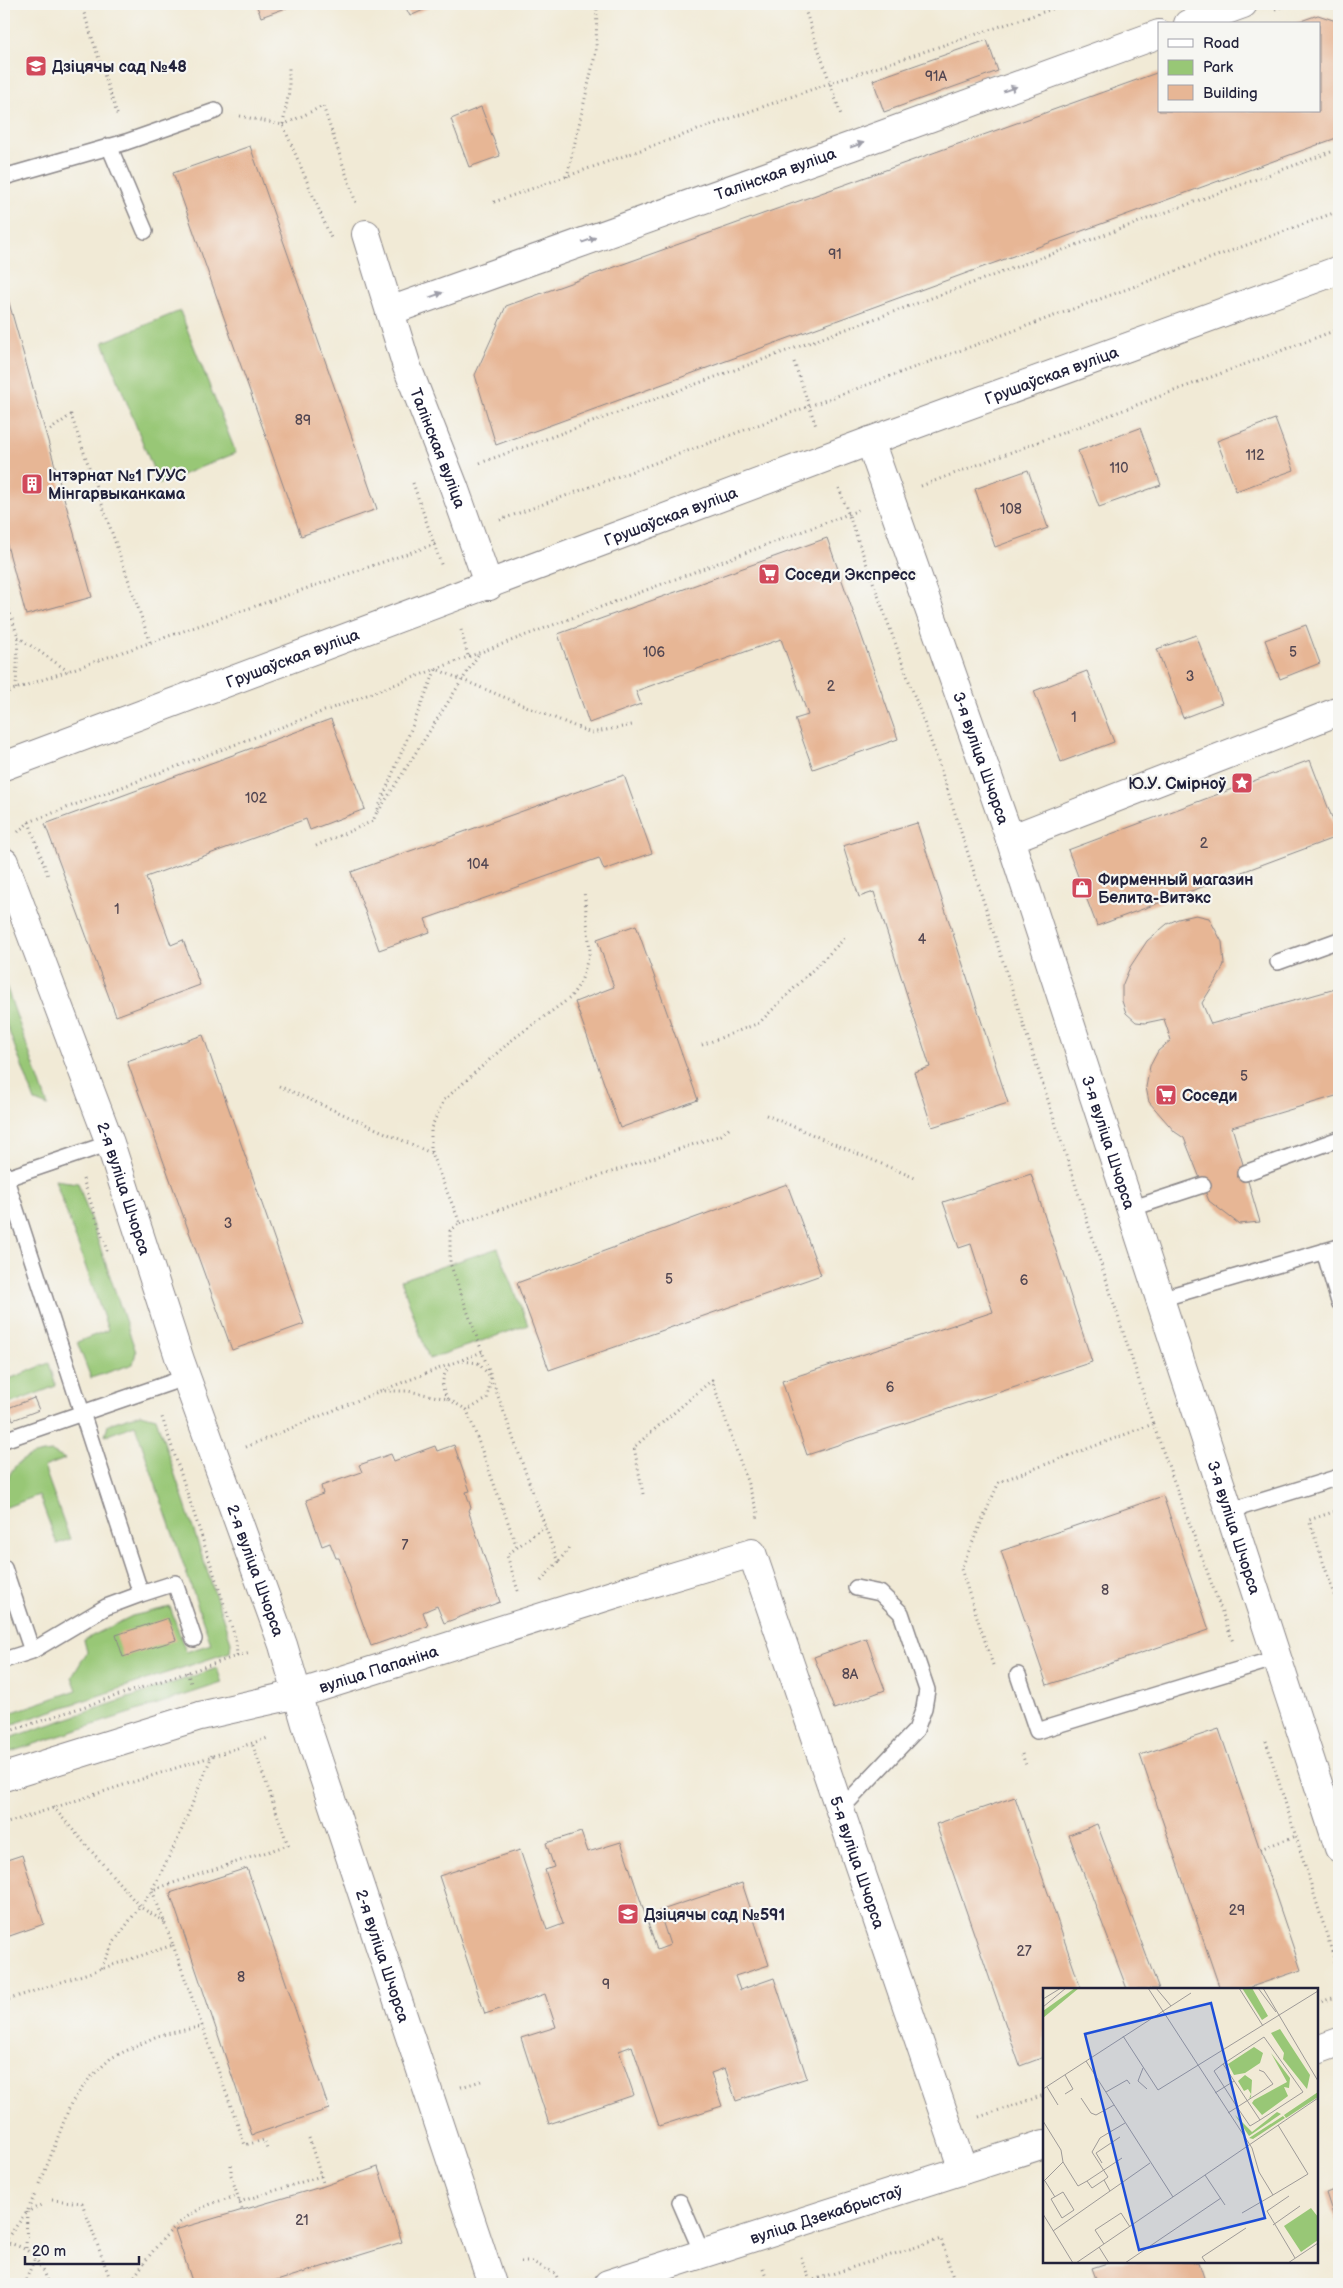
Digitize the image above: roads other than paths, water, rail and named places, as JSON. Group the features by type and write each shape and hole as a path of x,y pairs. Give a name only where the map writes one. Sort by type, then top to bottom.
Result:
{"street":[{"path":"1194,22 1243,4"},
{"name":"Талінская вуліца","path":"390,311 1158,34"},
{"name":"Талінская вуліца","path":"366,234 407,368 489,586"},
{"name":"Грушаўская вуліца","path":"4,766 489,586 870,441 1339,270"},
{"name":"3-я вуліца Шчорса","path":"870,441 1010,839 1339,1848"},
{"path":"1010,839 1339,711"},
{"name":"2-я вуліца Шчорса","path":"4,862 110,1143 187,1377 283,1645 306,1724 489,2276"},
{"name":"вуліца Папаніна","path":"4,1776 200,1716 298,1694 612,1595 752,1554"},
{"name":"5-я вуліца Шчорса","path":"752,1554 963,2170"},
{"path":"1318,2050 1339,2042"},
{"name":"вуліца Дзекабрыстаў","path":"608,2284 1043,2144"}],"lane":[{"path":"4,177 109,146 215,111"},
{"path":"109,146 145,231"},
{"path":"1278,962 1339,940"},
{"path":"1245,1172 1339,1139"},
{"path":"110,1143 4,1177 141,1594"},
{"path":"1130,1209 1203,1185"},
{"path":"1160,1299 1339,1247"},
{"path":"1324,1251 1339,1302"},
{"path":"4,1440 187,1377"},
{"path":"1229,1511 1339,1477"},
{"path":"4,1568 32,1650"},
{"path":"4,1660 32,1650 106,1607 175,1583 194,1639"},
{"path":"840,1810 916,1730 924,1708 927,1690 901,1613 880,1592 856,1588"},
{"path":"1018,1675 1037,1731 1277,1658"},
{"path":"680,2202 703,2255"}],"place":[{"name":"Дзіцячы сад №48","path":"36,66"},
{"name":"Інтэрнат №1 ГУУС Мінгарвыканкама","path":"32,484"},
{"name":"Соседи Экспресс","path":"769,574"},
{"name":"Ю.У. Смірноў","path":"1242,783"},
{"name":"Фирменный магазин Белита-Витэкс","path":"1082,888"},
{"name":"Соседи","path":"1166,1095"},
{"name":"Дзіцячы сад №591","path":"628,1914"}]}
